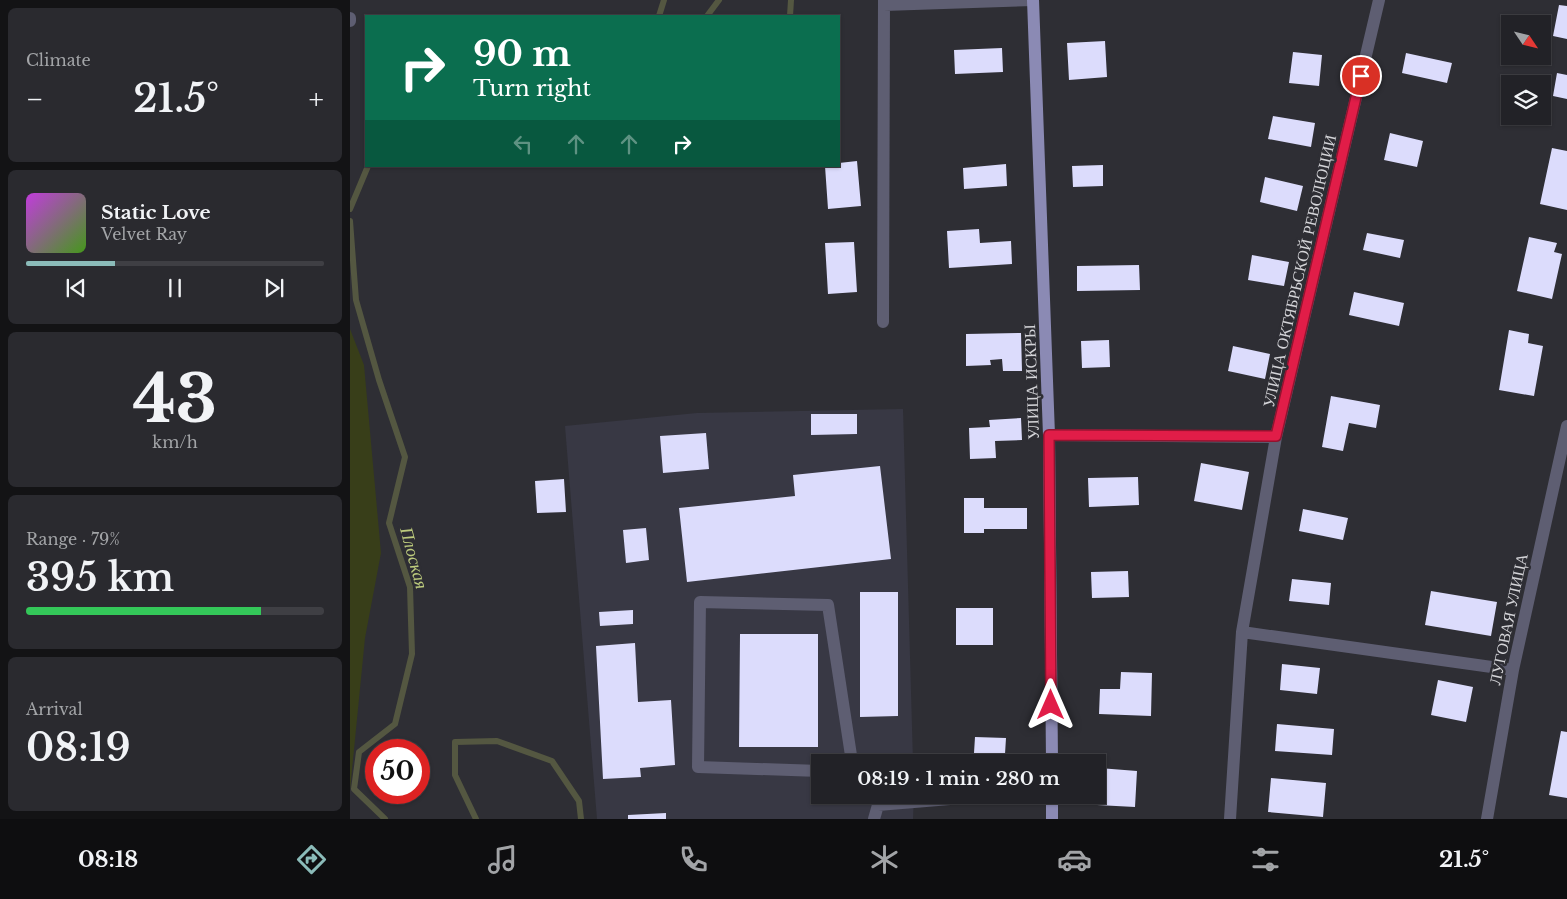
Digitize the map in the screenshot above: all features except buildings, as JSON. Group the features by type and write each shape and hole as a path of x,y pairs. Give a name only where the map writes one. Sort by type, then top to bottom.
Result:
{"main road":[{"name":"УЛИЦА ИСКРЫ","path":"1033,0 1049,435 1052,754"},
{"path":"1052,804 1052,819"}],"street":[{"path":"883,322 884,2 1033,0"},
{"name":"УЛИЦА ОКТЯБРЬСКОЙ РЕВОЛЮЦИИ","path":"1230,819 1242,632 1276,436 1379,0"},
{"name":"ЛУГОВАЯ УЛИЦА","path":"1487,819 1513,670 1567,426"},
{"path":"1049,435 1276,436"},
{"path":"811,771 698,767 700,602 828,605 851,754"},
{"path":"1242,632 1513,670"},
{"path":"874,804 874,819"}],"shaded area":[{"path":"903,409 913,754 811,754 811,804 914,804 913,819 597,819 565,426 697,413"}],"green space":[{"path":"350,329 364,365 381,553 365,638 350,790"}],"waterway":[{"name":"Плоская","path":"659,15 664,0"},
{"name":"Плоская","path":"708,15 719,0"},
{"name":"Плоская","path":"790,15 791,0"},
{"name":"Плоская","path":"350,209 368,167"},
{"name":"Плоская","path":"350,221 356,300 379,380 405,457 389,523 410,587 412,654 395,724 359,752 354,789 385,819"},
{"name":"Плоская","path":"476,819 455,775 455,742 497,741 552,761 579,801 581,819"}],"route":[{"path":"1051,705 1049,435 1276,436 1361,76"}]}
